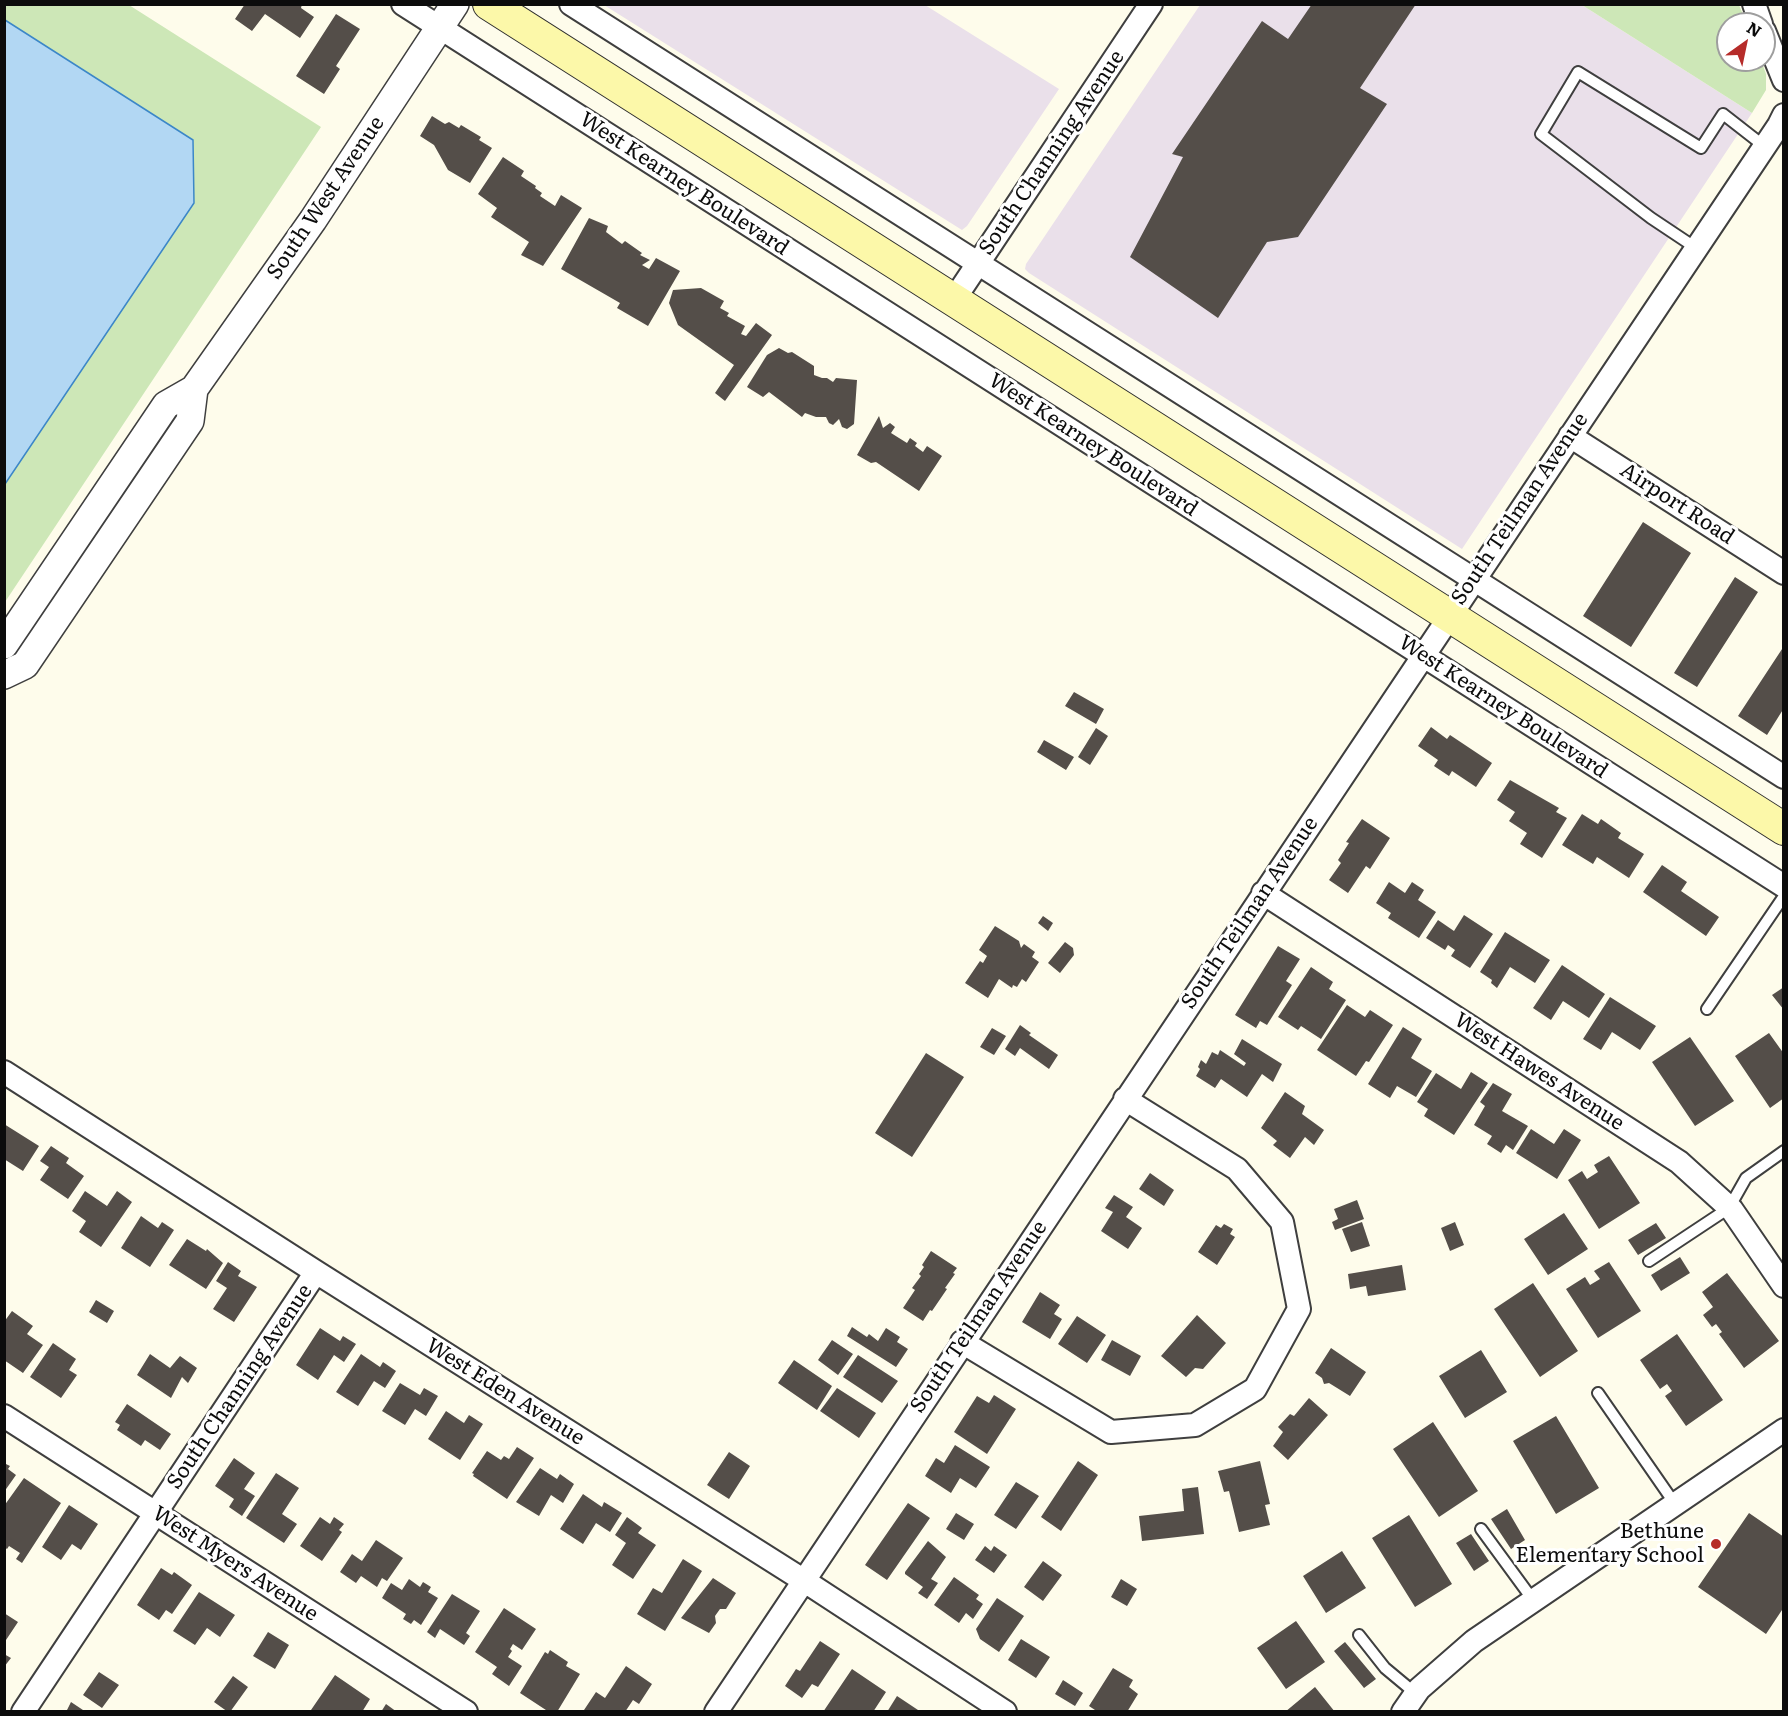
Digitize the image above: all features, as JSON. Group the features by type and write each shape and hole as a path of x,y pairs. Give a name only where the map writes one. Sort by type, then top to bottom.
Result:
{"main road":[{"path":"489,4 1784,829"}],"street":[{"name":"West Kearney Boulevard","path":"403,4 1784,886"},
{"name":"South West Avenue","path":"4,645 166,405 194,389 313,220 455,4"},
{"path":"571,4 1784,777"},
{"name":"South Channing Avenue","path":"953,301 1151,4"},
{"path":"1776,60 1784,80"},
{"name":"South Teilman Avenue","path":"716,1712 1784,115"},
{"name":"South West Avenue","path":"4,675 26,665 190,421 194,389"},
{"name":"Airport Road","path":"1570,436 1784,573"},
{"name":"West Hawes Avenue","path":"1263,893 1679,1162 1729,1208 1784,1286"},
{"name":"West Eden Avenue","path":"4,1072 803,1580 1005,1712"},
{"path":"962,1342 1111,1432 1195,1425 1255,1389 1299,1309 1282,1222 1237,1170 1125,1099"},
{"name":"South Channing Avenue","path":"23,1712 316,1272"},
{"name":"West Myers Avenue","path":"4,1416 466,1712"},
{"path":"1409,1702 1474,1641 1784,1430"}],"lane":[{"path":"1696,248 1651,218 1541,134 1578,72 1701,148 1723,114 1764,146"},
{"path":"1707,1009 1784,896"},
{"path":"1649,1261 1729,1208 1746,1178 1784,1151"},
{"path":"1599,1393 1675,1504"},
{"path":"1481,1529 1533,1600"},
{"path":"1359,1635 1409,1702"}],"shaded area":[{"path":"604,5 925,5 1059,89 967,226 962,230"},
{"path":"1200,5 1582,5 1752,113 1462,549 1025,269 1026,264"}],"green space":[{"path":"5,5 129,5 321,127 5,602"},
{"path":"1582,5 1739,5 1742,12 1716,12 1716,72 1765,72 1766,90 1752,113"}],"water":[{"path":"5,20 193,140 194,203 5,484"}],"building":[{"path":"245,4 302,4 301,8 314,17 300,38 265,14 252,31 235,19"},
{"path":"1312,4 1416,4 1360,88 1387,104 1298,237 1267,242 1218,318 1130,257 1183,157 1172,154 1262,21 1288,39"},
{"path":"336,14 360,29 336,66 340,69 324,94 296,76"},
{"path":"432,116 445,124 449,122 459,128 461,125 481,137 479,140 492,148 470,183 448,170 434,145 420,136"},
{"path":"503,157 524,171 521,176 536,186 535,188 542,193 540,196 555,206 561,195 582,208 543,266 521,255 529,242 491,217 497,208 478,194"},
{"path":"589,218 608,226 606,232 622,244 625,241 642,253 640,255 650,260 642,265 649,269 656,258 680,271 648,326 617,308 620,303 561,269"},
{"path":"701,288 724,301 720,308 729,313 727,316 745,326 741,334 746,336 756,323 772,335 725,401 715,393 734,365 678,325 669,303 673,290"},
{"path":"779,348 788,353 792,352 814,366 814,375 833,382 836,378 857,380 854,424 847,429 842,427 839,419 833,425 826,417 816,417 805,413 802,417 769,392 763,397 747,387 767,355"},
{"path":"879,416 883,428 890,423 895,427 891,433 907,443 910,438 923,452 927,446 942,456 919,491 876,462 871,463 857,455"},
{"path":"1643,522 1691,553 1631,647 1583,616"},
{"path":"1735,577 1758,592 1697,687 1674,673"},
{"path":"1784,646 1784,708 1767,735 1738,716"},
{"path":"1074,692 1104,709 1096,724 1065,706"},
{"path":"1431,727 1447,739 1450,735 1492,763 1476,787 1452,771 1449,776 1434,766 1438,760 1418,746"},
{"path":"1096,728 1108,736 1090,765 1078,757"},
{"path":"1044,740 1074,757 1066,770 1037,752"},
{"path":"1510,780 1559,808 1556,812 1567,818 1542,858 1520,844 1527,833 1509,821 1515,812 1497,800"},
{"path":"1582,814 1598,824 1601,819 1621,833 1618,838 1644,854 1629,878 1597,857 1593,864 1562,845"},
{"path":"1362,819 1390,838 1370,869 1366,866 1348,893 1329,880 1341,863 1338,860 1349,843 1346,842"},
{"path":"1662,865 1687,882 1681,891 1719,917 1706,936 1643,892"},
{"path":"1389,882 1405,893 1412,882 1424,890 1418,900 1436,912 1419,938 1388,918 1391,913 1376,903"},
{"path":"1464,915 1493,934 1470,968 1451,956 1455,950 1448,945 1445,950 1426,938 1438,920 1454,931"},
{"path":"1043,916 1053,923 1048,931 1038,923"},
{"path":"995,926 1019,941 1021,948 1024,944 1035,952 1032,957 1039,962 1026,982 1022,979 1017,987 1013,985 1012,988 999,979 988,998 965,983 980,961 983,963 987,956 979,950"},
{"path":"1505,932 1550,960 1535,983 1510,967 1497,988 1491,983 1492,980 1480,972"},
{"path":"1065,942 1073,948 1074,955 1060,973 1048,963"},
{"path":"1278,946 1300,959 1286,981 1292,985 1267,1025 1260,1021 1256,1028 1235,1015"},
{"path":"1562,965 1605,994 1589,1018 1563,1001 1551,1020 1533,1008"},
{"path":"1311,967 1333,982 1329,989 1346,1000 1321,1039 1301,1026 1298,1030 1278,1017"},
{"path":"1784,987 1784,1010 1772,995"},
{"path":"1610,997 1656,1026 1640,1050 1612,1032 1601,1050 1583,1039"},
{"path":"1347,1005 1365,1017 1370,1010 1393,1025 1369,1062 1366,1061 1356,1076 1317,1050"},
{"path":"1020,1025 1031,1033 1029,1035 1058,1055 1049,1069 1020,1048 1015,1056 1005,1049"},
{"path":"1403,1027 1422,1039 1411,1058 1432,1071 1416,1097 1397,1086 1390,1098 1368,1084"},
{"path":"992,1028 1006,1036 994,1055 980,1047"},
{"path":"1769,1033 1784,1054 1784,1098 1770,1108 1735,1056"},
{"path":"1690,1037 1734,1101 1695,1126 1652,1062"},
{"path":"1242,1039 1282,1064 1273,1082 1262,1074 1247,1097 1221,1079 1215,1088 1196,1076 1201,1060 1206,1064 1212,1052 1218,1055 1220,1050 1244,1066 1246,1063 1234,1054"},
{"path":"926,1053 964,1077 912,1157 875,1133"},
{"path":"1471,1072 1488,1083 1454,1135 1424,1116 1428,1109 1417,1102 1436,1073 1461,1089"},
{"path":"1493,1083 1512,1094 1502,1111 1528,1126 1513,1150 1506,1145 1501,1153 1487,1144 1492,1136 1474,1125 1485,1106 1480,1102"},
{"path":"1285,1092 1305,1106 1302,1114 1324,1130 1314,1145 1305,1137 1290,1158 1273,1145 1277,1141 1261,1128"},
{"path":"4,1124 39,1146 23,1171 4,1159"},
{"path":"1531,1129 1554,1144 1564,1129 1581,1140 1557,1179 1516,1153"},
{"path":"51,1146 69,1158 66,1163 84,1176 68,1199 40,1180 49,1167 40,1161"},
{"path":"1609,1156 1640,1203 1599,1229 1568,1180 1582,1171 1587,1179 1598,1172 1594,1165"},
{"path":"1150,1173 1174,1190 1164,1206 1139,1189"},
{"path":"85,1191 107,1206 117,1191 132,1202 101,1247 79,1232 86,1221 72,1211"},
{"path":"1114,1195 1133,1207 1126,1217 1142,1228 1128,1249 1101,1231 1113,1212 1105,1208"},
{"path":"1357,1200 1364,1219 1335,1230 1332,1222 1338,1219 1334,1209"},
{"path":"1564,1213 1588,1249 1548,1275 1524,1239"},
{"path":"141,1216 158,1228 162,1222 174,1230 150,1267 121,1248"},
{"path":"1362,1222 1370,1246 1351,1252 1342,1229"},
{"path":"1455,1222 1464,1245 1450,1251 1441,1228"},
{"path":"1656,1223 1666,1238 1638,1255 1628,1240"},
{"path":"1224,1224 1233,1229 1230,1234 1235,1237 1217,1265 1198,1252 1216,1225 1221,1228"},
{"path":"187,1239 206,1251 207,1249 223,1263 206,1289 169,1265"},
{"path":"931,1251 957,1268 945,1288 947,1289 923,1321 903,1308 915,1290 912,1288 921,1276 919,1274 924,1267 922,1265"},
{"path":"1680,1257 1690,1273 1661,1291 1651,1275"},
{"path":"228,1262 241,1271 238,1276 257,1287 234,1322 213,1309 227,1288 216,1281"},
{"path":"1609,1262 1641,1311 1598,1338 1566,1289 1585,1277 1590,1285 1600,1279 1594,1271"},
{"path":"1402,1265 1406,1290 1368,1296 1366,1286 1350,1289 1348,1274"},
{"path":"1727,1273 1779,1341 1744,1368 1719,1334 1722,1332 1716,1324 1712,1327 1703,1315 1713,1307 1702,1292"},
{"path":"1533,1283 1578,1351 1540,1377 1494,1309"},
{"path":"1040,1292 1060,1305 1054,1314 1062,1319 1050,1339 1022,1322"},
{"path":"96,1300 114,1311 107,1323 89,1312"},
{"path":"12,1311 33,1326 27,1334 43,1345 23,1373 4,1360 4,1322"},
{"path":"1197,1315 1226,1343 1203,1369 1195,1368 1186,1377 1161,1356"},
{"path":"1077,1316 1106,1335 1087,1363 1058,1344"},
{"path":"852,1327 867,1337 869,1334 878,1341 886,1328 900,1337 897,1342 908,1349 896,1367 847,1336"},
{"path":"320,1328 340,1341 343,1336 356,1344 344,1362 334,1355 318,1380 296,1365"},
{"path":"1677,1334 1723,1400 1686,1426 1665,1396 1672,1391 1667,1384 1660,1389 1640,1360"},
{"path":"832,1340 853,1354 838,1375 818,1360"},
{"path":"1112,1340 1141,1356 1130,1376 1101,1360"},
{"path":"53,1343 76,1359 69,1370 77,1375 61,1398 30,1377"},
{"path":"1331,1348 1366,1372 1350,1396 1329,1383 1324,1384 1322,1378 1315,1373"},
{"path":"1481,1350 1507,1392 1465,1418 1439,1376"},
{"path":"150,1354 170,1368 180,1356 197,1368 188,1383 182,1377 171,1398 137,1375"},
{"path":"361,1354 380,1367 383,1362 396,1371 385,1388 374,1381 358,1406 336,1392"},
{"path":"858,1355 898,1381 882,1403 843,1377"},
{"path":"794,1360 832,1386 817,1410 778,1383"},
{"path":"400,1383 420,1395 424,1388 438,1396 426,1416 415,1409 405,1425 382,1411"},
{"path":"837,1388 876,1413 859,1438 820,1411"},
{"path":"994,1395 1016,1409 987,1454 954,1432 977,1396 989,1403"},
{"path":"1309,1398 1328,1415 1288,1460 1273,1446 1283,1432 1278,1427 1290,1414 1294,1416"},
{"path":"127,1404 171,1434 160,1450 145,1440 141,1446 117,1430 120,1425 115,1422"},
{"path":"446,1411 464,1423 469,1415 483,1424 460,1460 428,1439"},
{"path":"1556,1416 1599,1488 1556,1514 1513,1441"},
{"path":"1433,1422 1478,1491 1439,1517 1393,1449"},
{"path":"955,1445 990,1467 976,1488 960,1478 951,1493 925,1476 936,1458 944,1463"},
{"path":"517,1447 534,1458 507,1499 473,1476 472,1473 487,1451 501,1460 504,1456 509,1459"},
{"path":"729,1452 750,1466 729,1499 707,1485"},
{"path":"234,1458 255,1473 244,1489 255,1496 242,1516 229,1507 234,1499 215,1486"},
{"path":"1078,1461 1098,1475 1061,1531 1041,1517"},
{"path":"1260,1461 1270,1504 1265,1505 1270,1525 1239,1532 1229,1491 1224,1492 1218,1471"},
{"path":"4,1463 10,1466 8,1469 16,1475 4,1492"},
{"path":"540,1468 557,1479 560,1474 574,1484 563,1503 551,1495 539,1516 516,1502"},
{"path":"276,1473 299,1488 282,1514 297,1524 284,1543 246,1518"},
{"path":"24,1478 61,1503 22,1563 16,1559 20,1553 9,1546 7,1549 4,1547 4,1506"},
{"path":"1016,1482 1039,1496 1016,1529 994,1515"},
{"path":"1198,1487 1204,1534 1142,1541 1139,1516 1184,1511 1182,1489"},
{"path":"583,1494 602,1507 604,1502 622,1513 610,1532 596,1523 583,1544 560,1529"},
{"path":"908,1503 930,1518 887,1580 865,1565"},
{"path":"69,1505 98,1524 81,1550 72,1544 61,1560 42,1547"},
{"path":"1507,1509 1525,1540 1511,1549 1491,1519"},
{"path":"956,1513 974,1524 964,1540 946,1529"},
{"path":"1749,1513 1784,1537 1784,1607 1766,1634 1698,1587"},
{"path":"1409,1515 1452,1584 1415,1607 1372,1538"},
{"path":"320,1517 330,1524 334,1517 344,1524 339,1530 342,1532 322,1561 300,1546"},
{"path":"627,1517 642,1528 638,1533 656,1545 633,1579 612,1565 626,1543 615,1535"},
{"path":"1471,1534 1489,1561 1474,1571 1456,1543"},
{"path":"376,1540 403,1558 387,1581 382,1578 377,1587 361,1576 356,1583 340,1572 352,1554 362,1561"},
{"path":"928,1541 946,1557 931,1579 938,1583 927,1599 918,1593 923,1587 905,1572"},
{"path":"985,1546 991,1551 994,1546 1007,1555 994,1573 975,1560"},
{"path":"1342,1551 1366,1588 1326,1613 1303,1576"},
{"path":"683,1559 702,1571 665,1631 637,1614 653,1588 662,1593"},
{"path":"1043,1561 1062,1575 1043,1601 1024,1587"},
{"path":"161,1568 172,1575 174,1572 192,1585 172,1614 166,1610 159,1620 137,1605"},
{"path":"954,1577 979,1595 976,1599 983,1604 973,1619 966,1613 959,1623 934,1605"},
{"path":"713,1578 736,1593 726,1609 720,1609 715,1616 716,1623 709,1633 681,1618"},
{"path":"409,1579 420,1587 423,1582 431,1587 428,1592 438,1598 421,1625 414,1620 411,1624 403,1619 406,1614 382,1598 391,1583 402,1590"},
{"path":"1121,1579 1137,1589 1127,1606 1111,1597"},
{"path":"199,1592 235,1615 220,1637 207,1628 195,1645 173,1631"},
{"path":"452,1594 480,1611 466,1633 470,1636 464,1645 440,1629 435,1638 427,1632"},
{"path":"997,1598 1024,1616 999,1652 980,1639 976,1629"},
{"path":"504,1608 536,1629 522,1650 513,1644 510,1649 512,1651 508,1657 522,1666 509,1686 492,1674 497,1667 475,1652"},
{"path":"4,1613 18,1622 4,1643"},
{"path":"1296,1621 1325,1662 1286,1689 1257,1648"},
{"path":"268,1632 289,1645 275,1669 253,1656"},
{"path":"1021,1639 1050,1657 1036,1678 1008,1660"},
{"path":"820,1641 840,1654 818,1687 812,1684 802,1698 785,1686 796,1669 800,1671"},
{"path":"1345,1642 1376,1679 1364,1688 1334,1651"},
{"path":"550,1650 568,1662 566,1666 580,1674 557,1712 549,1712 520,1693 545,1652 548,1654"},
{"path":"4,1654 11,1658 4,1667"},
{"path":"626,1666 652,1684 639,1704 633,1700 625,1712 584,1710 596,1692 605,1698"},
{"path":"1113,1668 1133,1680 1129,1687 1138,1694 1127,1712 1098,1712 1089,1706"},
{"path":"852,1669 886,1692 873,1712 823,1712"},
{"path":"99,1672 119,1685 102,1708 83,1695"},
{"path":"335,1675 370,1699 362,1712 311,1710"},
{"path":"233,1676 248,1687 228,1712 214,1702"},
{"path":"1063,1680 1083,1693 1075,1706 1055,1694"},
{"path":"1315,1687 1335,1712 1285,1712"},
{"path":"897,1696 921,1712 887,1712"},
{"path":"71,1702 86,1712 66,1712"},
{"path":"386,1704 397,1712 381,1712"}],"place":[{"name":"Bethune Elementary School","path":"1716,1544"}]}
